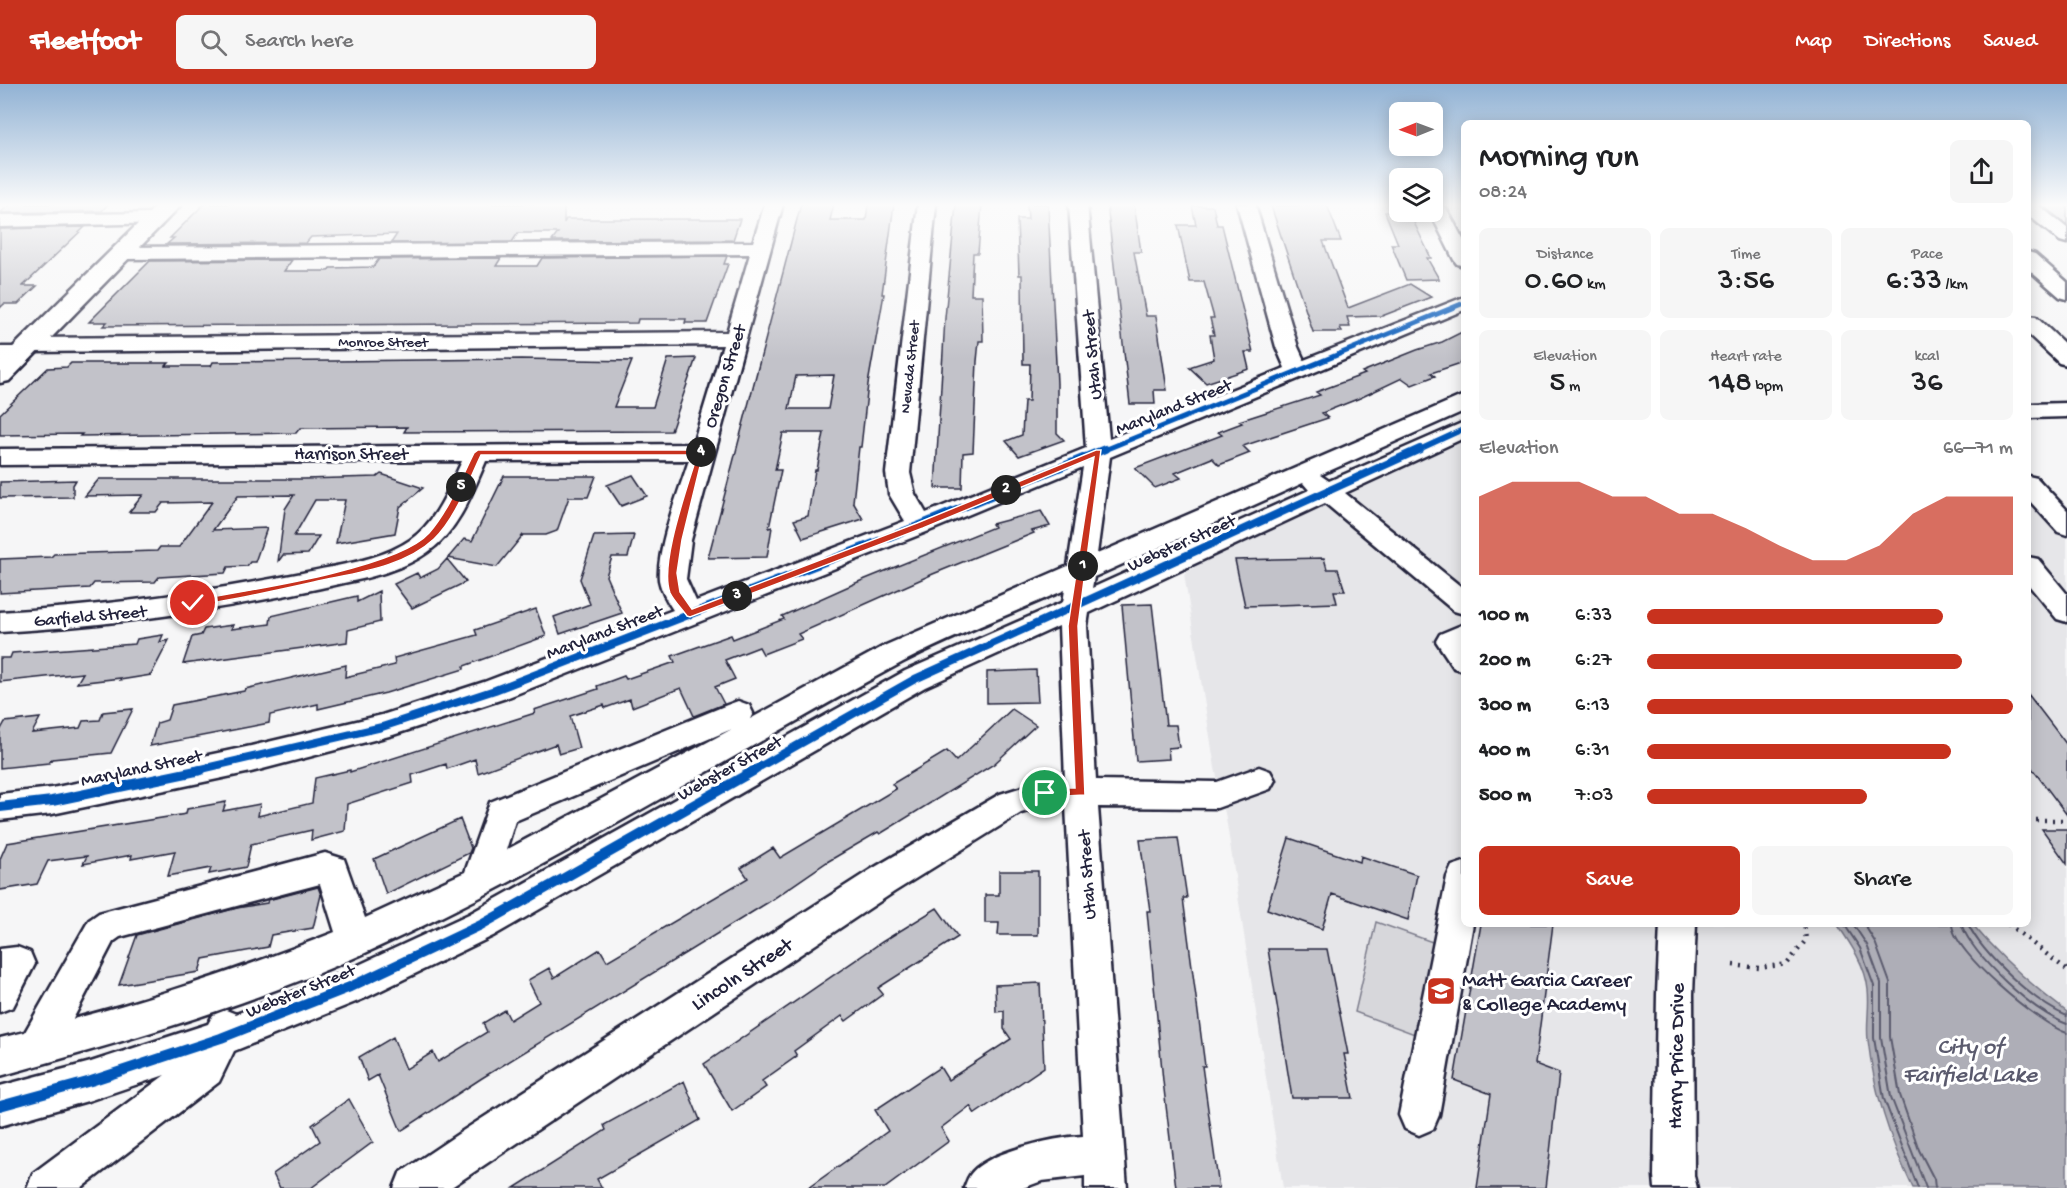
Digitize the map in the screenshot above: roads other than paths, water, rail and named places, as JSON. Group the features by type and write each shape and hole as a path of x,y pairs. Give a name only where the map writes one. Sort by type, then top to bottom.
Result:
{"main road":[{"path":"0,375 17,351 119,256"}],"street":[{"name":"Oregon Street","path":"690,614 675,593 672,573 678,540 701,452 759,256"},
{"name":"Nevada Street","path":"920,525 902,494 898,473 921,256"},
{"name":"Utah Street","path":"1082,256 1098,452 1073,626 1105,1172"},
{"path":"1261,256 1287,347 1298,371"},
{"path":"2051,256 2067,293"},
{"name":"Maryland Street","path":"0,807 52,801 164,779 382,726 495,690 920,525 1461,304"},
{"path":"2031,325 2067,358"},
{"name":"Monroe Street","path":"17,351 736,339"},
{"path":"2031,411 2067,410"},
{"name":"Webster Street","path":"0,1106 91,1081 221,1038 350,987 481,925 915,679 1076,607 1315,482 1459,417"},
{"name":"Harrison Street","path":"0,457 701,452"},
{"name":"Garfield Street","path":"0,622 141,611 245,594 375,566 408,553 431,536 449,511 478,453"},
{"path":"1315,482 1461,602"},
{"name":"Webster Street","path":"0,1057 157,1014 245,985 355,941 479,882 896,653 1082,571 1315,482"},
{"path":"2031,487 2067,526"},
{"path":"2031,570 2067,612"},
{"path":"1461,636 1450,641 1461,656"},
{"path":"479,882 502,812 738,713"},
{"name":"Lincoln Street","path":"416,1188 478,1144 862,894 1011,803 1045,793 1217,795 1258,780"},
{"path":"36,1049 101,931 111,924 325,868 332,869 355,941"},
{"path":"1419,1114 1461,893"},
{"name":"Harry Price Drive","path":"1676,1188 1674,1176 1675,994 1678,927"},
{"path":"0,966 17,964 0,995"},
{"path":"48,1188 205,1069 245,985"},
{"path":"985,1188 1008,1172 1036,1162 1062,1157 1105,1172"}],"water":[{"name":"City of Fairfield Lake","path":"1839,927 1975,927 2017,971 2067,1012 2067,1188 1913,1188 1890,1134 1879,1097 1868,1040 1867,981 1857,955"}],"place":[{"name":"Matt Garcia Career & College Academy","path":"1441,991"}]}
